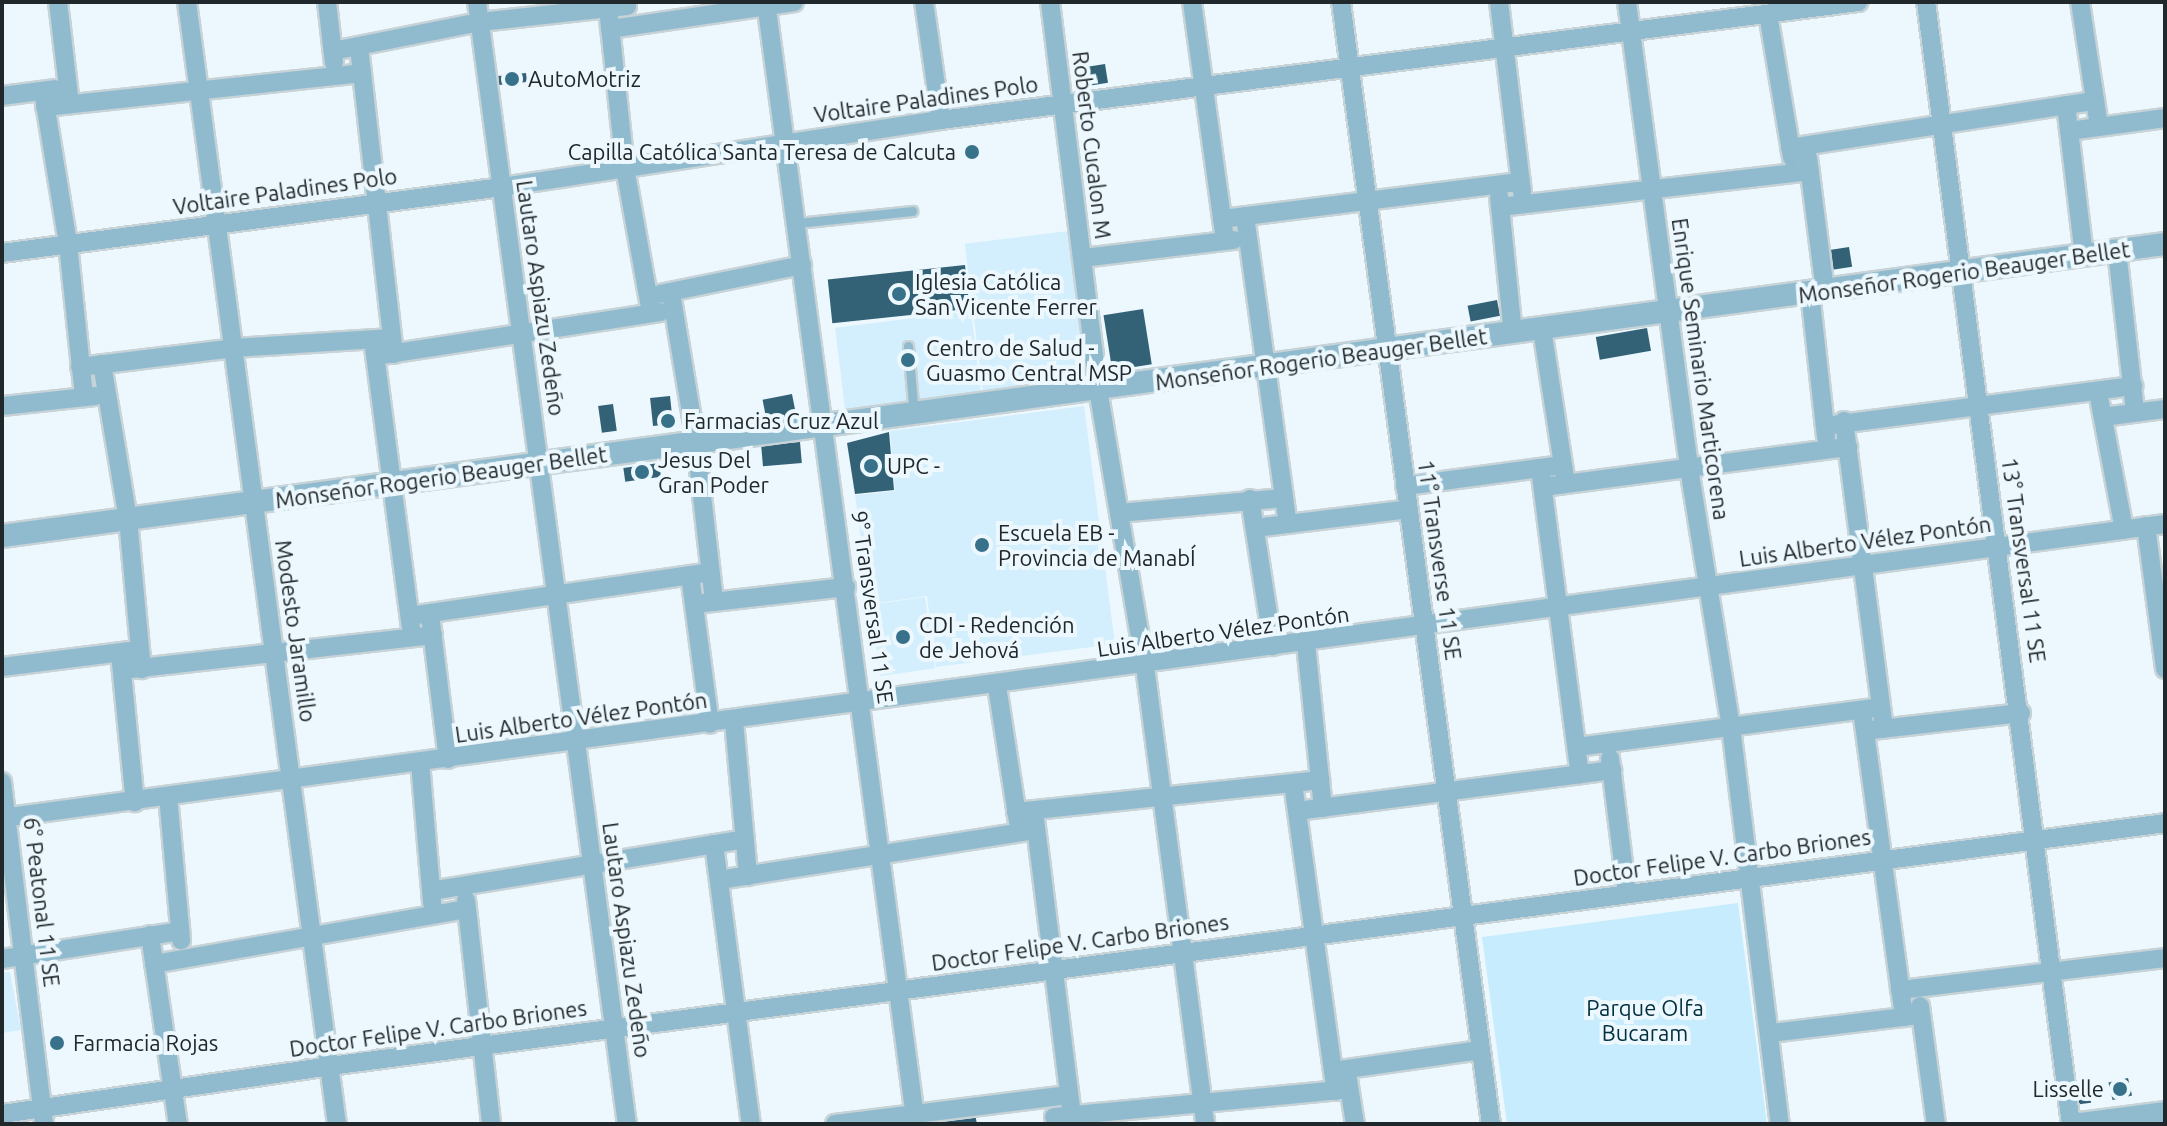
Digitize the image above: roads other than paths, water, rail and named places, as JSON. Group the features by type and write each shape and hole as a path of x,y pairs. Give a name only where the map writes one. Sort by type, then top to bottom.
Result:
{"street":[{"path":"58,2 69,96"},
{"name":"Modesto Jaramillo","path":"187,2 337,1124"},
{"path":"327,2 336,77"},
{"name":"Lautaro Aspiazu Zedeño","path":"477,2 627,1124"},
{"path":"610,29 794,2"},
{"path":"924,2 941,120"},
{"name":"Roberto Cucalon M","path":"1050,2 1098,389"},
{"path":"1192,2 1225,241"},
{"name":"11° Transverse 11 SE","path":"1341,2 1386,350 1427,627 1444,792 1491,1124"},
{"path":"1499,2 1523,204"},
{"name":"Enrique Seminario Marticorena","path":"1627,2 1689,468 1731,727 1780,1124"},
{"name":"Voltaire Paladines Polo","path":"2,253 502,187 941,120 1631,33 1768,14 1795,6 1858,2"},
{"name":"13° Transversal 11 SE","path":"1926,2 2055,971 2071,1124"},
{"path":"2080,2 2099,126"},
{"name":"9° Transversal 11 SE","path":"766,4 915,1119"},
{"path":"333,51 480,22 620,5"},
{"path":"620,5 630,25"},
{"path":"620,5 610,29 625,168 650,304"},
{"path":"1768,14 1799,147 1818,291 1827,450"},
{"path":"359,47 377,202 392,484 413,638"},
{"path":"2,96 44,99 199,93 362,73"},
{"path":"44,99 68,244 84,397"},
{"path":"1799,147 2095,101"},
{"path":"2066,105 2084,255"},
{"path":"2069,131 2165,118"},
{"path":"1500,207 1802,172"},
{"path":"1222,219 1521,182"},
{"path":"1498,184 1513,333"},
{"path":"1245,216 1288,524"},
{"path":"1082,258 1248,238"},
{"name":"Monseñor Rogerio Beauger Bellet","path":"2,536 2165,244"},
{"path":"2117,251 2135,412"},
{"path":"80,367 234,348 384,347 521,333 650,304 672,302 802,265"},
{"path":"672,302 696,443 710,572 704,603 710,724"},
{"path":"1542,329 1564,475"},
{"path":"102,364 128,519 142,669"},
{"path":"1825,426 1844,421 2133,386"},
{"path":"1098,389 1145,666 1205,1124"},
{"path":"2098,392 2124,530"},
{"path":"2,406 107,394"},
{"path":"2103,417 2165,409"},
{"path":"1844,421 1861,566 1883,860 1936,1124"},
{"path":"1405,486 1689,468 1848,447"},
{"path":"1542,478 1580,774"},
{"path":"1119,513 1283,498"},
{"path":"1250,499 1273,646"},
{"path":"1255,528 1409,509"},
{"path":"2156,525 2165,669"},
{"name":"Luis Alberto Vélez Pontón","path":"5,818 1145,666 2156,525"},
{"path":"410,616 710,572"},
{"path":"690,575 704,603"},
{"path":"704,603 846,587"},
{"path":"430,613 448,759"},
{"path":"2,667 121,662 142,669 275,656 433,635"},
{"path":"1306,644 1323,808"},
{"path":"121,662 140,650"},
{"path":"121,662 135,802"},
{"path":"997,686 1025,811 1054,970 1060,1119 1342,1090"},
{"path":"1577,747 1871,709"},
{"path":"1875,730 2021,713"},
{"path":"734,721 748,876"},
{"path":"1608,743 1627,894"},
{"path":"420,762 433,916"},
{"path":"1297,811 1612,770"},
{"path":"1025,811 1320,780"},
{"name":"6° Peatonal 11 SE","path":"2,782 43,1116"},
{"path":"1293,783 1314,935 1342,1090 1355,1124"},
{"path":"168,796 183,959"},
{"name":"Doctor Felipe V. Carbo Briones","path":"2,1114 43,1116 174,1089 482,1045 2165,823"},
{"path":"719,880 1028,832"},
{"path":"431,891 745,839"},
{"path":"714,844 751,1124"},
{"path":"465,886 491,1124"},
{"path":"154,964 467,909"},
{"path":"2,959 180,931"},
{"path":"150,935 178,1124"},
{"path":"1909,988 2165,958"},
{"path":"1771,1033 1912,1016"},
{"path":"1340,1070 1481,1050"},
{"path":"835,1124 915,1119 1059,1096"},
{"path":"2080,1124 2165,1113"}],"lane":[{"path":"797,223 912,211"},
{"path":"908,346 914,414"}],"place":[{"name":"AutoMotriz","path":"512,79"},
{"name":"Capilla Católica Santa Teresa de Calcuta","path":"972,152"},
{"name":"Iglesia Católica San Vicente Ferrer","path":"899,294"},
{"name":"Centro de Salud - Guasmo Central MSP","path":"908,360"},
{"name":"Farmacias Cruz Azul","path":"668,421"},
{"name":"UPC -","path":"871,466"},
{"name":"Jesus Del Gran Poder","path":"642,472"},
{"name":"Escuela EB - Provincia de ManabÍ","path":"982,545"},
{"name":"CDI - Redención de Jehová","path":"903,637"},
{"name":"Farmacia Rojas","path":"57,1043"},
{"name":"Lisselle","path":"2120,1089"}],"park label":[{"name":"Parque Olfa Bucaram","path":"1645,1020"}]}
